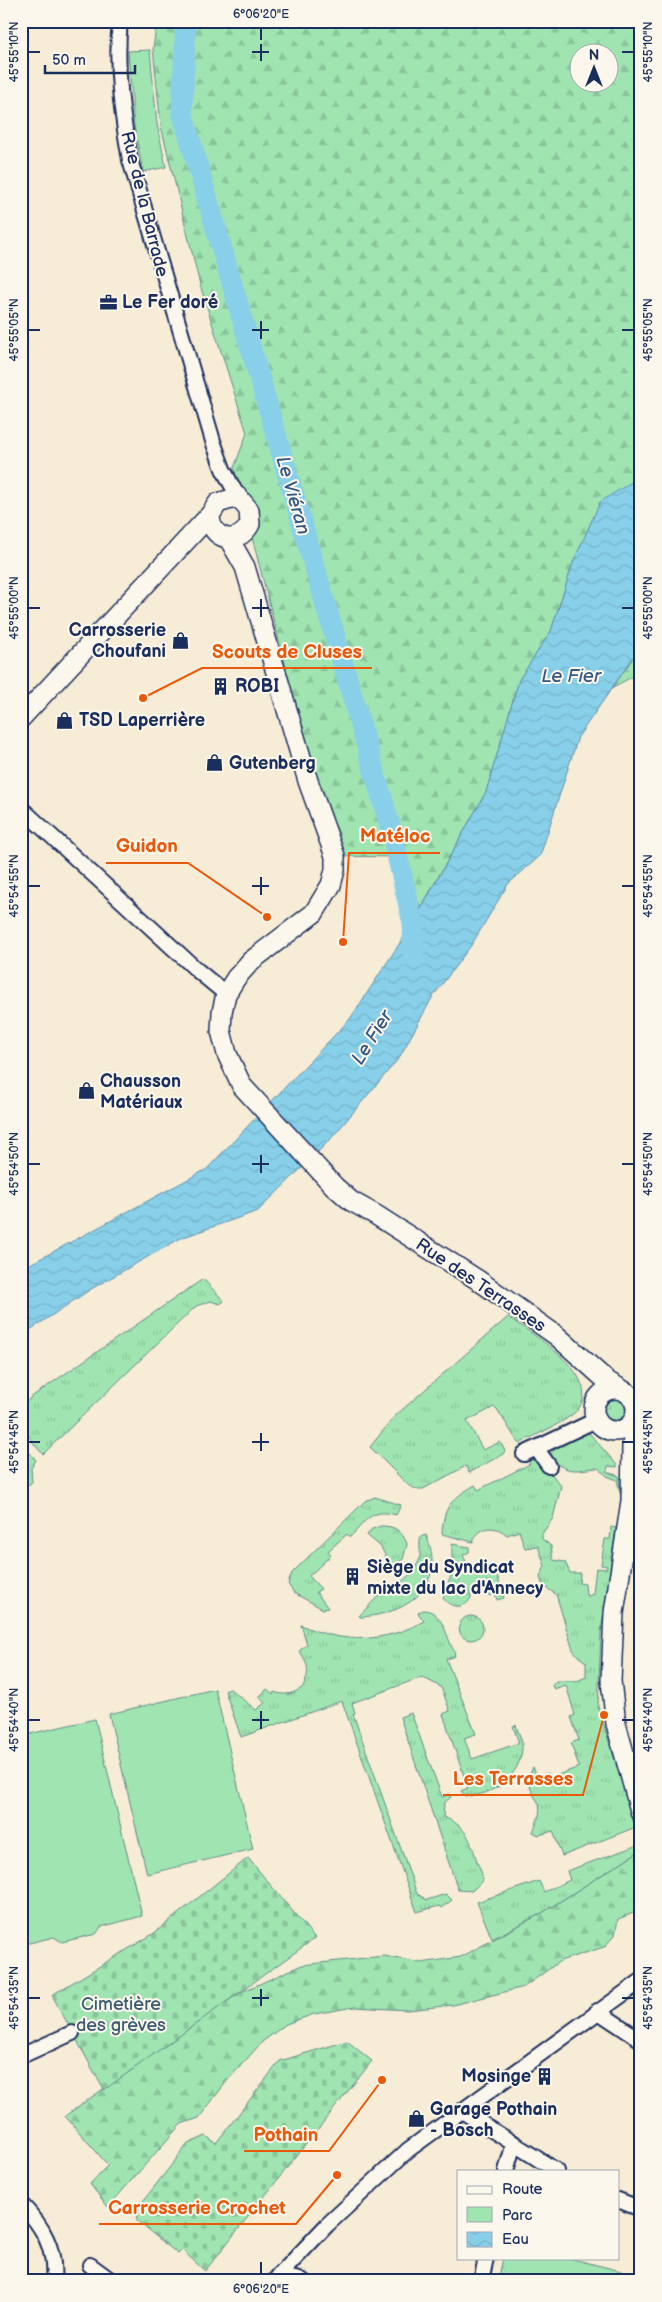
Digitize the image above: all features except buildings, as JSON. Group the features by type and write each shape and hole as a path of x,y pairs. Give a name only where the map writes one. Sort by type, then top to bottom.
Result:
{"street":[{"name":"Rue de la Barrade","path":"120,21 118,60 124,126 130,160 181,340 223,469 238,497"},
{"name":"Rue de la Barrade","path":"214,509 223,469"},
{"path":"21,718 214,509 238,497 249,510 250,517 246,531 245,568 308,781 335,856 335,870 331,885 314,913 251,962 236,978 226,994 198,971 21,808"},
{"path":"214,509 210,522 245,568"},
{"path":"186,540 223,537 236,538 246,531"},
{"name":"Rue des Terrasses","path":"226,994 222,1012 221,1032 227,1054 262,1100 338,1182 376,1215 478,1280 557,1336 582,1360 621,1389"},
{"name":"Rue des Terrasses","path":"582,1360 593,1390 600,1418 622,1450 632,1474"},
{"path":"621,1389 628,1392 635,1401 636,1417 625,1430 600,1418 605,1391 621,1389"},
{"name":"Rue des Terrasses","path":"636,1417 632,1447 631,1501 614,1613 611,1681 616,1724 638,1793 641,1814"},
{"path":"549,1466 530,1451 600,1418"},
{"path":"276,2278 388,2167 431,2132 462,2111 484,2092 641,1981"},
{"path":"597,2011 641,2040"},
{"path":"21,2056 72,2033"},
{"path":"462,2111 555,2170"},
{"path":"506,2170 514,2143"},
{"path":"620,2201 641,2209"},
{"path":"21,2204 39,2224 47,2237 52,2255 53,2281"},
{"path":"481,2281 486,2260"},
{"path":"90,2265 112,2281"},
{"path":"276,2278 303,2281"}],"green space":[{"path":"157,21 641,21 641,476 600,503 573,563 551,631 519,680 486,792 414,920 396,857 335,856 234,468 247,433 200,285 161,126 153,48"},
{"path":"150,50 157,124 166,167 143,172 134,126 128,51"},
{"path":"641,646 641,672 613,687"},
{"path":"203,1279 224,1301 220,1304 211,1301 196,1306 43,1454 30,1438 21,1415 21,1408 30,1398"},
{"path":"508,1317 548,1346 576,1373 583,1387 583,1401 573,1414 519,1444 494,1407 467,1421 483,1450 500,1442 505,1451 503,1454 469,1473 466,1466 423,1489 416,1489 408,1485 370,1447 395,1416"},
{"path":"615,1397 624,1401 628,1410 624,1419 615,1423 606,1419 602,1410 606,1401"},
{"path":"588,1432 617,1465 617,1467 608,1466 607,1472 619,1476 621,1497 617,1480 607,1476 598,1468 571,1470 551,1460 549,1455 564,1441"},
{"path":"28,1451 36,1460 31,1468 32,1482 28,1485 21,1478 21,1452"},
{"path":"531,1459 546,1467 561,1486 553,1518 542,1534 542,1539 551,1546 553,1560 565,1562 570,1573 580,1573 579,1583 585,1584 586,1595 589,1596 593,1593 596,1568 606,1569 607,1566 601,1565 605,1539 610,1539 611,1527 616,1528 601,1632 598,1707 636,1827 562,1856 553,1831 539,1835 533,1832 540,1807 528,1779 533,1767 537,1777 548,1773 550,1778 579,1767 571,1743 579,1740 571,1717 575,1715 566,1685 554,1689 552,1686 556,1681 577,1681 586,1677 586,1662 573,1650 556,1594 543,1586 540,1577 545,1566 538,1546 525,1548 519,1531 507,1535 497,1529 488,1528 479,1533 473,1542 442,1534 444,1516 455,1499 475,1485 478,1490 530,1464 528,1460"},
{"path":"375,1497 401,1505 396,1515 380,1513 369,1518 350,1537 347,1534 328,1551 331,1555 309,1576 321,1589 316,1592 328,1608 323,1609 294,1593 288,1584 292,1573 365,1501"},
{"path":"381,1526 397,1530 407,1544 403,1559 391,1567 381,1547 367,1535 372,1529"},
{"path":"426,1535 431,1553 432,1569 427,1583 419,1594 408,1603 394,1610 378,1615 359,1616 388,1586 400,1583 413,1572 420,1559 420,1537"},
{"path":"452,1544 469,1547 469,1552 463,1555 476,1572 486,1575 497,1575 504,1598 497,1600 495,1594 490,1596 486,1585 470,1591 471,1598 461,1606 453,1606 443,1598 452,1573"},
{"path":"423,1610 430,1611 439,1619 454,1651 455,1656 446,1659 476,1734 464,1738 472,1759 519,1743 513,1726 516,1725 522,1745 520,1758 511,1776 495,1789 485,1793 465,1796 461,1791 468,1788 443,1714 450,1711 441,1687 422,1677 352,1703 355,1713 353,1714 417,1894 427,1900 446,1894 452,1900 441,1908 439,1906 417,1912 342,1701 241,1737 225,1691 230,1689 256,1710 265,1703 259,1697 267,1689 273,1694 274,1692 286,1694 293,1693 303,1687 307,1677 307,1664 299,1651 307,1644 301,1625 316,1631 348,1638 379,1637 394,1634 424,1621 418,1613"},
{"path":"471,1616 476,1617 482,1623 482,1633 476,1639 471,1640 466,1639 460,1633 459,1628 460,1623 466,1617"},
{"path":"215,1689 253,1849 147,1874 109,1714"},
{"path":"411,1713 442,1797 450,1794 451,1797 444,1803 443,1817 457,1824 466,1834 481,1871 482,1881 472,1891 458,1890 400,1717"},
{"path":"95,1719 142,1916 101,1927 96,1934 62,1942 54,1937 21,1945 21,1736"},
{"path":"641,1844 641,1850 542,1913 492,1939 477,1902 539,1881 544,1892 570,1880 567,1871"},
{"path":"641,1850 641,1910 618,1919 615,1935 604,1947 560,1961 524,1987 453,2005 408,2010 354,2007 314,2014 286,2024 262,2042 227,2081 199,2118 181,2124 108,2207 90,2184 108,2165 65,2116 239,1993 302,1965 384,1956 421,1963 461,1957 542,1913"},
{"name":"Cimetière des grèves","path":"248,1858 315,1938 104,2090 52,1995 153,1934"},
{"path":"347,2041 372,2061 205,2271 182,2250 178,2254 137,2221 136,2210 188,2144 206,2136 216,2143 280,2061"},
{"path":"503,2260 577,2260 641,2276 641,2281 498,2281"}],"water":[{"name":"Le Fier","path":"641,476 641,646 578,737 540,856 508,884 472,944 432,998 399,1058 329,1141 258,1211 181,1238 91,1289 21,1336 21,1269 207,1169 350,1019 413,923 486,792 519,680 551,631 573,563 600,502"}],"waterway":[{"name":"Le Viéran","path":"186,21 182,112 391,829 413,923 413,951"}],"place":[{"name":"Le Fer doré","path":"108,302"},
{"name":"Carrosserie Choufani","path":"180,640"},
{"name":"ROBI","path":"221,686"},
{"name":"Scouts de Cluses","path":"143,698"},
{"name":"TSD Laperrière","path":"65,720"},
{"name":"Gutenberg","path":"215,763"},
{"name":"Guidon","path":"267,917"},
{"name":"Matéloc","path":"343,942"},
{"name":"Chausson Matériaux","path":"86,1091"},
{"name":"Siège du Syndicat mixte du lac d'Annecy","path":"353,1577"},
{"name":"Les Terrasses","path":"604,1715"},
{"name":"Mosinge","path":"545,2076"},
{"name":"Pothain","path":"382,2080"},
{"name":"Garage Pothain - Bosch","path":"416,2119"},
{"name":"Carrosserie Crochet","path":"337,2175"}]}
